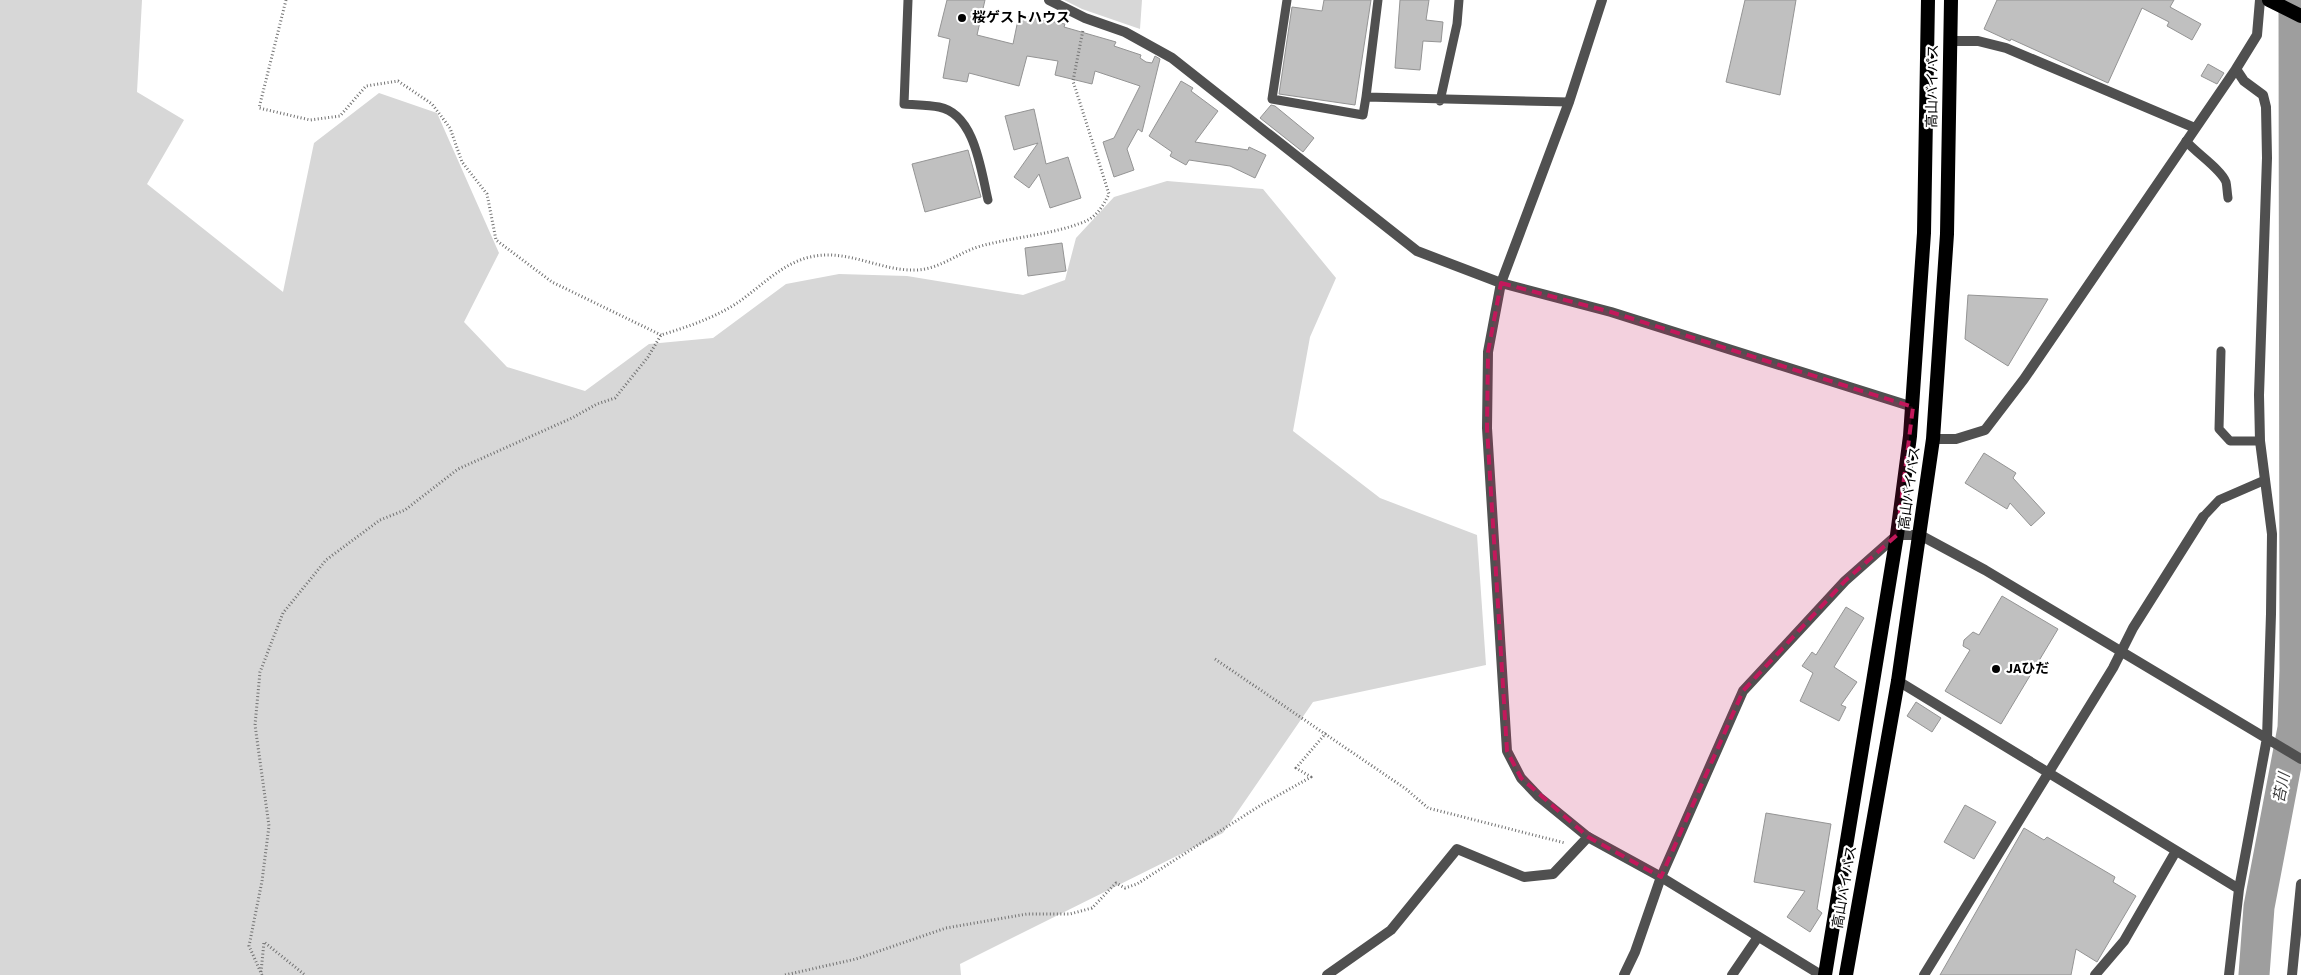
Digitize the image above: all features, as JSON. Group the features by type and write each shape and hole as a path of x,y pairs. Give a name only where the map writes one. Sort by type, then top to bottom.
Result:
{"highway":[{"name":"高山バイパス","path":"1823,975 1897,535 1913,406 1924,233 1928,0"},
{"name":"高山バイパス","path":"1846,975 1898,681 1933,439 1947,234 1951,0"},
{"path":"2267,0 2301,16"}],"street":[{"path":"1049,0 1085,18 1125,32 1172,58 1417,251 1502,283 1611,312 1913,406"},
{"path":"1602,0 1569,102 1502,283 1488,352 1488,428 1507,751 1521,778 1539,797 1588,837 1661,877 1823,975"},
{"path":"1933,439 1956,439 1985,430 2024,379 2258,35 2267,0"},
{"path":"1950,41 1978,41 2006,48 2195,128"},
{"path":"2229,975 2239,889 2270,740 2272,534 2260,441 2267,158 2266,107 2263,95 2244,81 2236,69"},
{"path":"1924,975 2050,772 2133,628 2203,517"},
{"path":"1624,975 1635,952 1661,877 1743,691 1845,581 1897,535 1920,535 1985,570 2122,650 2301,759"},
{"path":"1898,681 2239,889"},
{"path":"1327,975 1391,930 1457,849 1524,877 1553,874 1588,837"},
{"path":"2095,975 2124,941 2176,851"},
{"path":"2292,975 2301,884"},
{"path":"1732,975 1758,937"}],"lane":[{"path":"908,0 904,104 941,107 954,114 975,144 988,200"},
{"path":"1287,0 1272,99 1363,115 1378,0"},
{"path":"1440,101 1458,24 1459,0"},
{"path":"1366,97 1440,101 1569,102"},
{"path":"2186,141 2195,152 2223,175 2228,198"},
{"path":"2221,351 2219,430 2230,441 2260,441"},
{"path":"2203,517 2219,500 2265,480"}],"path":[{"path":"286,0 259,108 310,120 340,116 366,86 398,80 432,104 450,128 462,162 488,194 496,240 552,282 661,335"},
{"path":"261,974 249,946 262,881 269,826 255,725 260,672 283,614 326,560 380,520 405,510 458,469 572,418 597,404 615,398 648,357 661,335 709,320 788,265 810,257 831,254 848,256 892,269 919,270 943,265 979,246 1082,223 1101,211 1109,194 1073,81 1085,18"},
{"path":"1215,659 1326,733 1406,789 1428,808 1580,847"},
{"path":"785,975 856,958 946,928 1027,914 1070,914 1092,908 1116,882 1125,888 1138,884 1261,805 1311,778 1296,768 1326,733"},
{"path":"261,974 264,942 305,975"}],"highlighted area":[{"path":"1501,283 1611,312 1913,407 1897,535 1845,581 1743,691 1661,877 1588,837 1521,778 1507,751 1487,428 1488,352"}],"shaded area":[{"path":"0,0 142,0 137,92 184,120 147,184 283,292 314,143 379,93 437,113 499,253 464,322 507,367 585,391 649,344 713,338 786,284 839,274 907,276 1023,295 1065,280 1076,238 1114,197 1167,181 1263,189 1336,278 1310,337 1293,431 1380,498 1477,535 1486,665 1313,702 1223,833 960,964 961,975 0,975"},
{"path":"1064,0 1142,0 1140,29 1082,9"}],"building":[{"path":"947,0 985,0 977,35 1013,44 1019,15 1065,24 1064,27 1116,42 1114,46 1141,55 1140,58 1146,62 1152,63 1155,56 1160,59 1142,132 1138,129 1127,149 1134,170 1114,177 1103,142 1114,138 1140,86 1095,71 1092,84 1055,75 1058,61 1027,56 1019,86 969,73 967,82 943,78 950,39 938,36"},
{"path":"1324,0 1371,0 1355,105 1279,94 1292,7 1322,11"},
{"path":"1400,0 1429,0 1426,20 1443,22 1441,42 1423,41 1420,70 1395,68"},
{"path":"1745,0 1796,0 1780,95 1726,82"},
{"path":"1997,0 2174,0 2170,7 2201,24 2192,40 2167,26 2169,22 2142,8 2108,83 2011,39 2010,41 1984,29"},
{"path":"2208,64 2224,73 2217,84 2201,76"},
{"path":"1181,81 1193,88 1191,91 1218,111 1195,142 1248,150 1249,147 1266,155 1255,178 1230,166 1189,160 1186,165 1170,156 1172,152 1149,136"},
{"path":"1271,105 1275,106 1314,138 1303,152 1260,118"},
{"path":"1034,109 1046,164 1068,157 1081,198 1050,208 1039,174 1029,188 1014,177 1038,143 1014,150 1005,116"},
{"path":"968,150 981,197 925,212 912,164"},
{"path":"1062,243 1066,271 1028,276 1025,248"},
{"path":"1968,295 2048,299 2008,366 1965,339"},
{"path":"1984,453 2016,473 2013,478 2045,513 2031,526 2010,503 2007,509 1965,483"},
{"name":"JAひだ","path":"2002,596 2058,629 2001,724 1945,691 1970,650 1963,646 1964,640 1973,632 1979,635"},
{"path":"1846,607 1864,618 1834,667 1857,682 1841,705 1846,707 1839,721 1800,701 1813,673 1802,666 1812,652 1816,655"},
{"path":"1916,702 1941,718 1932,732 1907,716"},
{"path":"1965,805 1996,822 1974,859 1944,842"},
{"path":"1766,813 1831,824 1817,909 1822,913 1810,932 1787,917 1805,891 1754,882"},
{"path":"2024,828 2044,840 2047,837 2115,877 2113,882 2136,896 2097,962 2076,949 2071,975 1940,975"}],"waterway":[{"name":"苔川","path":"2254,975 2259,907 2293,728 2295,671 2294,0"}],"place":[{"name":"桜ゲストハウス","path":"962,18"},
{"name":"JAひだ","path":"1996,669"}]}
